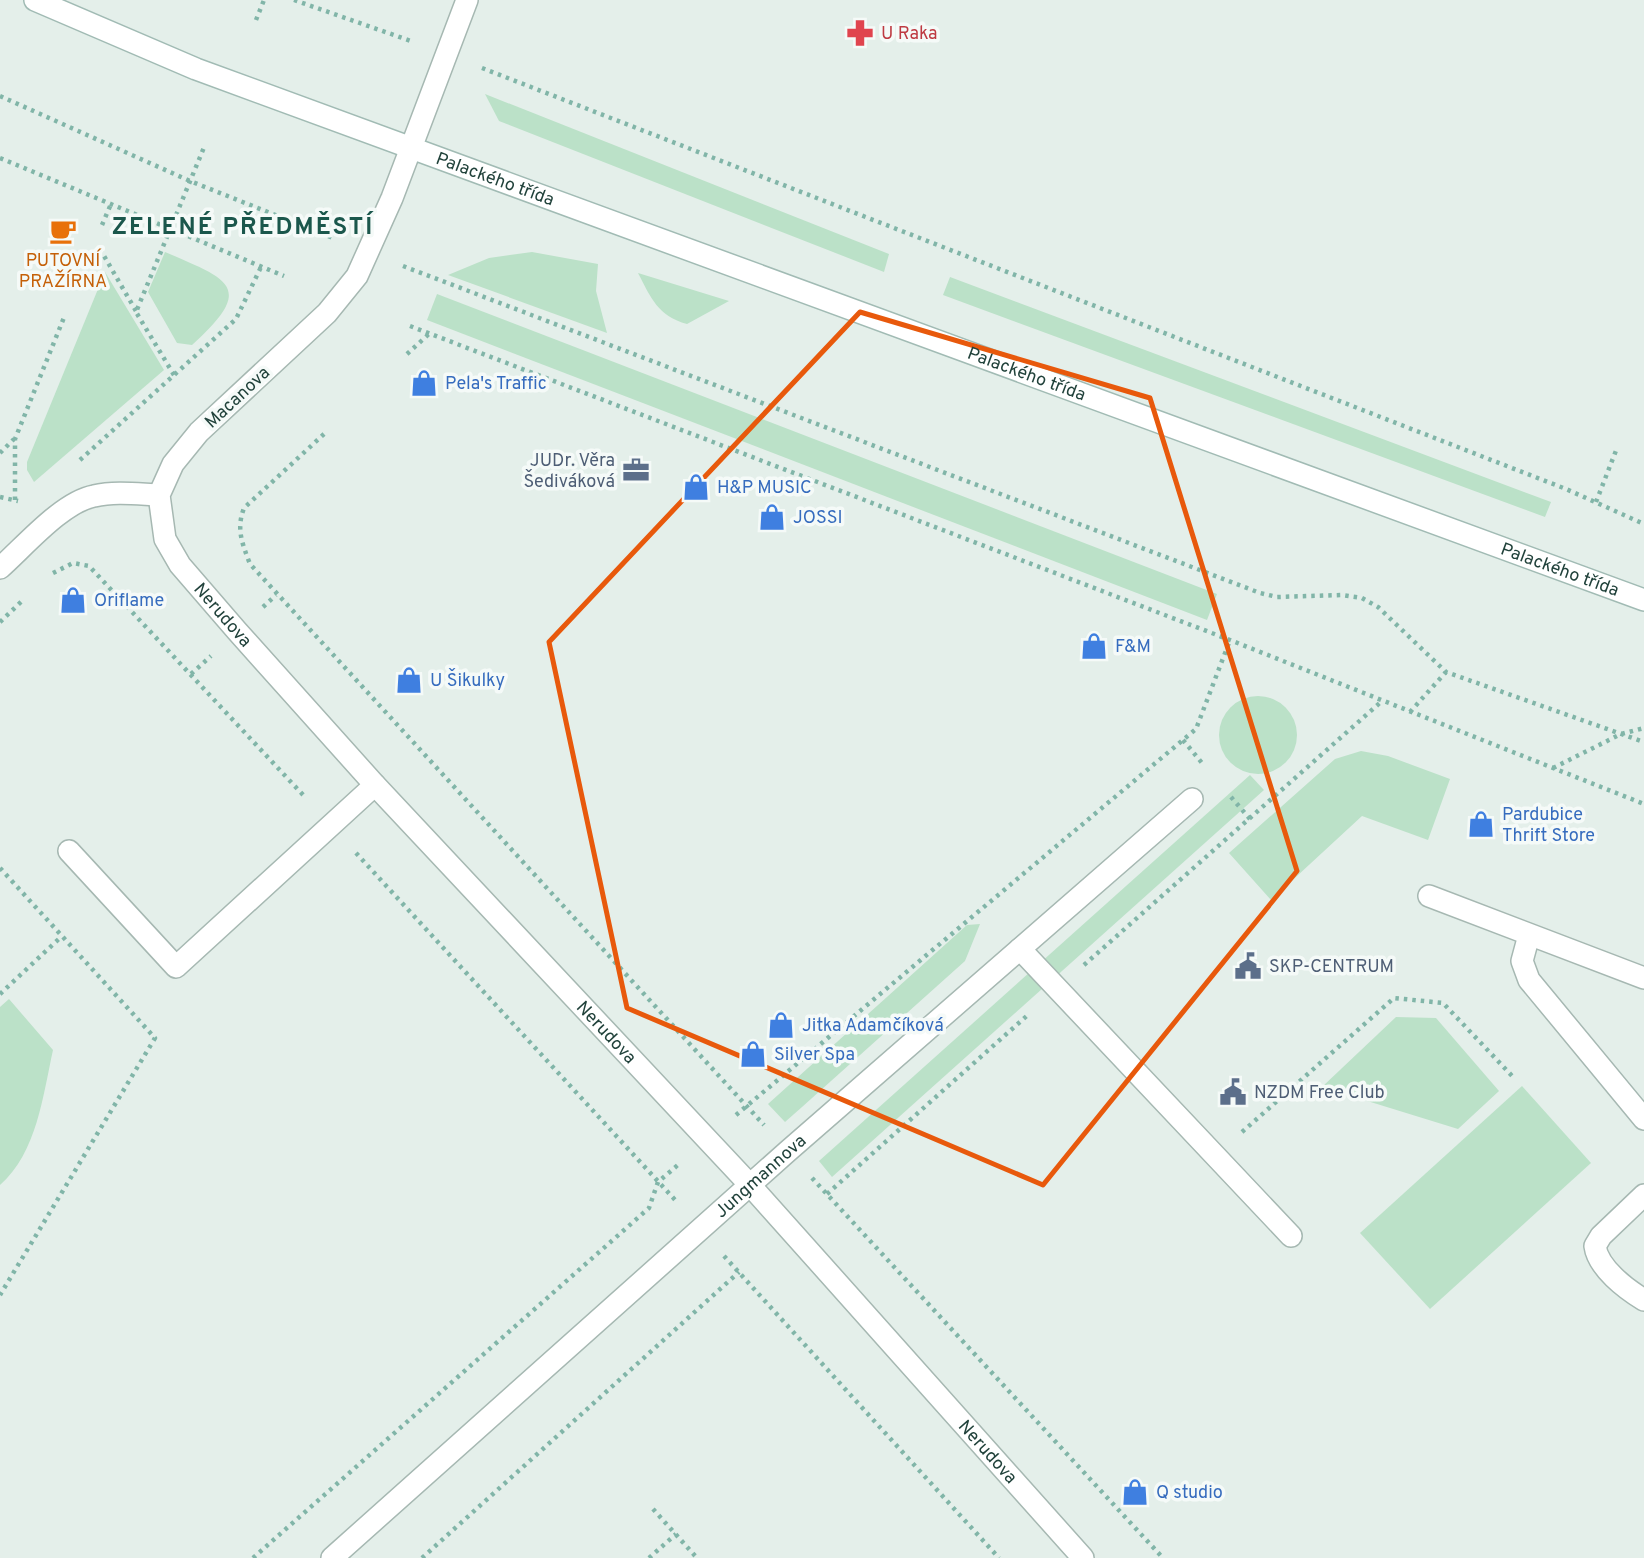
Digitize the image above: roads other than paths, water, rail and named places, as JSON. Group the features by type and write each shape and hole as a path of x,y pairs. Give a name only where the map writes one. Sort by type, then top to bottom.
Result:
{"street":[{"name":"Palackého třída","path":"34,0 196,69 1644,600"},
{"path":"412,147 449,55 467,0"},
{"name":"Macanova","path":"159,495 173,464 189,443 341,299 369,253 412,147"},
{"path":"0,568 68,507 90,496 117,493 159,495"},
{"name":"Nerudova","path":"159,495 165,539 180,565 375,785 750,1185 1083,1558"},
{"path":"69,851 176,967 375,785"},
{"name":"Jungmannova","path":"332,1558 750,1185 1192,799"},
{"path":"1429,897 1644,978"},
{"path":"1529,935 1522,961 1529,980 1644,1119"},
{"path":"1020,949 1291,1236"},
{"path":"1641,1294 1599,1258 1595,1246 1601,1236 1644,1195"}],"place":[{"name":"U Raka","path":"860,33"},
{"name":"PUTOVNÍ PRAŽÍRNA","path":"63,231"},
{"name":"Pela's Traffic","path":"424,383"},
{"name":"JUDr. Věra Šediváková","path":"636,470"},
{"name":"H&P MUSIC","path":"696,487"},
{"name":"JOSSI","path":"772,517"},
{"name":"Oriflame","path":"73,600"},
{"name":"F&M","path":"1094,646"},
{"name":"U Šikulky","path":"409,680"},
{"name":"Pardubice Thrift Store","path":"1481,824"},
{"name":"SKP-CENTRUM","path":"1248,966"},
{"name":"Jitka Adamčíková","path":"781,1025"},
{"name":"Silver Spa","path":"753,1054"},
{"name":"NZDM Free Club","path":"1233,1092"},
{"name":"Q studio","path":"1135,1492"}],"district":[{"name":"ZELENÉ PŘEDMĚSTÍ","path":"243,226"}]}
